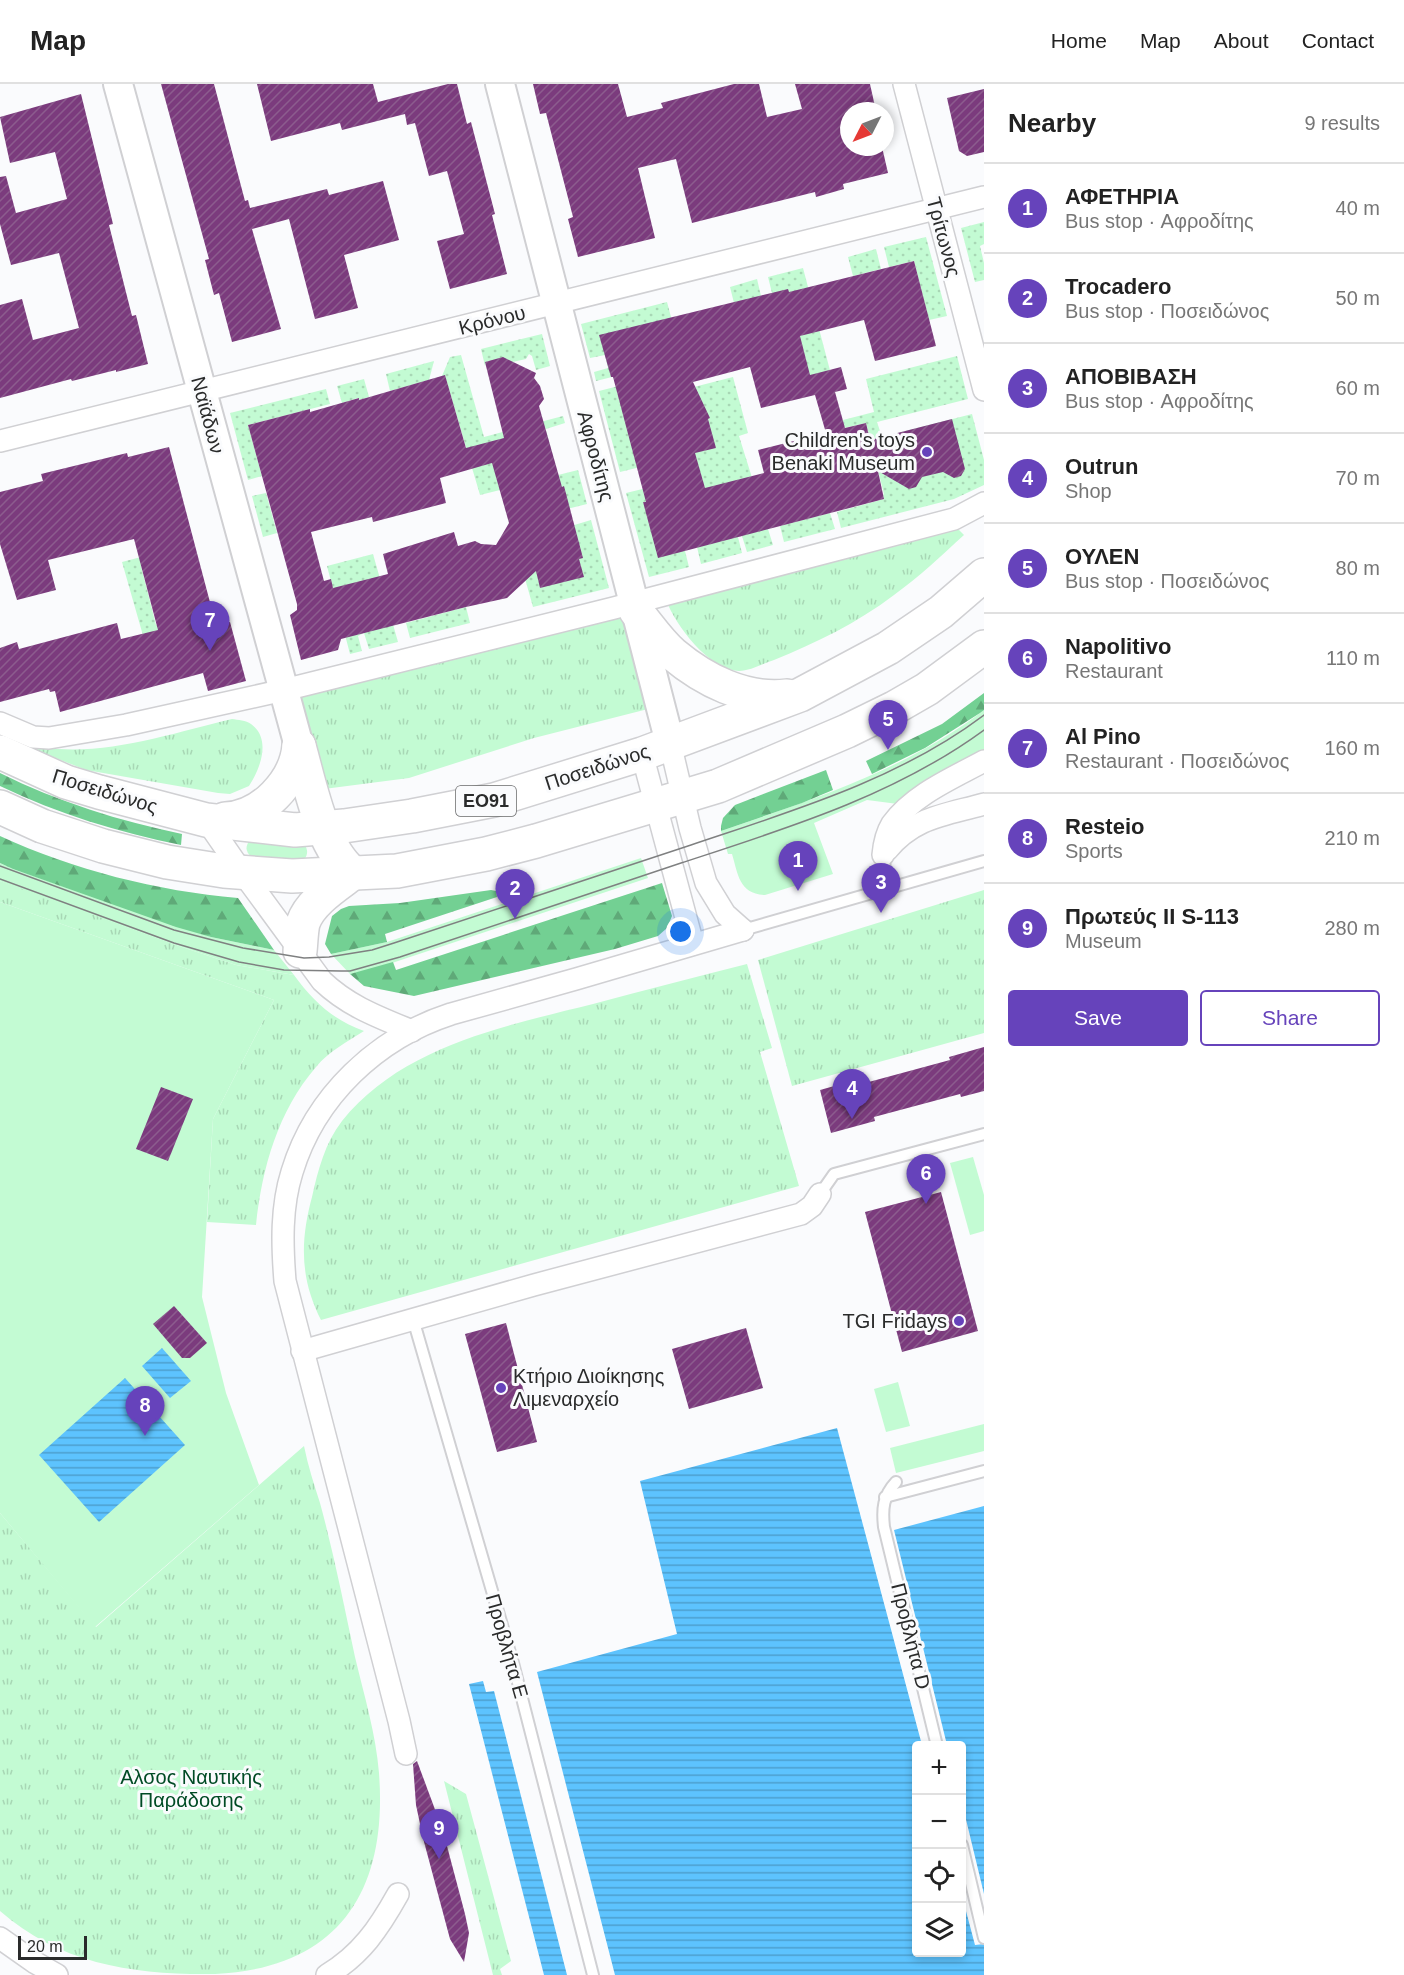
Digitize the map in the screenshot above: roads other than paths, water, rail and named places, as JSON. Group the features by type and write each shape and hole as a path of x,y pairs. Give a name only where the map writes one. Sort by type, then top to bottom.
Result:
{"highway":[{"name":"Ποσειδώνος","path":"0,752 66,782 206,820 295,830 412,816 494,800 656,748 800,695 888,648 941,612 984,575"},
{"path":"635,607 671,653 705,678 725,687 761,696 800,695"},
{"path":"0,807 42,826 103,846 167,862 292,876 397,871 486,854 718,786 847,731 894,708 927,689 984,647"},
{"path":"206,820 242,817 265,803 285,784 298,760 299,746"},
{"path":"299,746 324,828 345,867 352,873"},
{"path":"300,951 303,924 307,916 320,900 352,873"}],"street":[{"name":"Ναϊάδων","path":"118,84 299,746"},
{"name":"Αφροδίτης","path":"500,84 635,607 656,748 669,801 693,944"},
{"name":"Τρίτωνος","path":"904,84 984,390"},
{"name":"Κρόνου","path":"0,441 984,197"},
{"name":"Ποσειδώνος","path":"0,723 33,737 70,736 284,690 635,607 954,519 984,503"},
{"path":"656,748 669,801"},
{"path":"882,855 885,839 892,825 910,806 933,789 984,761"},
{"path":"690,828 718,786"},
{"name":"Αφροδίτης","path":"669,801 690,828 711,894 725,914 743,930"},
{"path":"882,855 900,836 921,821 984,804"},
{"path":"206,820 322,981 360,1010 412,1031"},
{"path":"406,1754 285,1281 282,1245 285,1207 292,1172 305,1140 323,1107 345,1080 373,1055 431,1021 743,930"},
{"path":"302,1351 801,1214 812,1206 820,1194"},
{"path":"327,1975 366,1944 382,1923 398,1894"},
{"path":"0,1938 57,1975"}],"lane":[{"path":"882,855 888,888"},
{"path":"743,930 984,861"},
{"path":"820,1194 834,1174 984,1134"},
{"name":"Προβλήτα E","path":"413,1319 513,1662 593,1975"},
{"path":"885,1497 984,1471"},
{"path":"885,1497 896,1482"},
{"name":"Προβλήτα D","path":"885,1497 884,1527 936,1741"},
{"path":"963,1849 984,1938"}],"water":[{"path":"162,1348 191,1381 170,1398 142,1366"},
{"path":"125,1378 185,1445 99,1522 39,1455"},
{"path":"837,1428 921,1741 912,1741 912,1957 966,1957 966,1911 975,1945 984,1944 984,1975 615,1975 537,1672 677,1634 640,1481"},
{"path":"984,1506 984,1894 966,1820 966,1741 946,1741 894,1530"},
{"path":"483,1681 486,1692 494,1691 567,1975 544,1975 469,1684"}],"tram line":[{"path":"0,866 174,930 243,948 304,958 329,957 372,950 843,792 916,758 951,738 984,715"},
{"path":"0,879 174,943 239,962 284,970 350,971 400,957 799,823 876,792 913,774 984,730"}],"place":[{"name":"Children's toys Benaki Museum","path":"927,452"},
{"name":"Al Pino","path":"210,651"},
{"name":"ΟΥΛΕΝ","path":"888,750"},
{"name":"ΑΦΕΤΗΡΙΑ","path":"798,891"},
{"name":"ΑΠΟΒΙΒΑΣΗ","path":"881,913"},
{"name":"Trocadero","path":"515,919"},
{"name":"Outrun","path":"852,1119"},
{"name":"Napolitivo","path":"926,1204"},
{"name":"TGI Fridays","path":"959,1321"},
{"name":"Κτήριο Διοίκησης Λιμεναρχείο","path":"501,1388"},
{"name":"Resteio","path":"145,1436"},
{"name":"Πρωτεύς ΙΙ S-113","path":"439,1859"}],"park label":[{"name":"Αλσος Ναυτικής Παράδοσης","path":"191,1788"}]}
